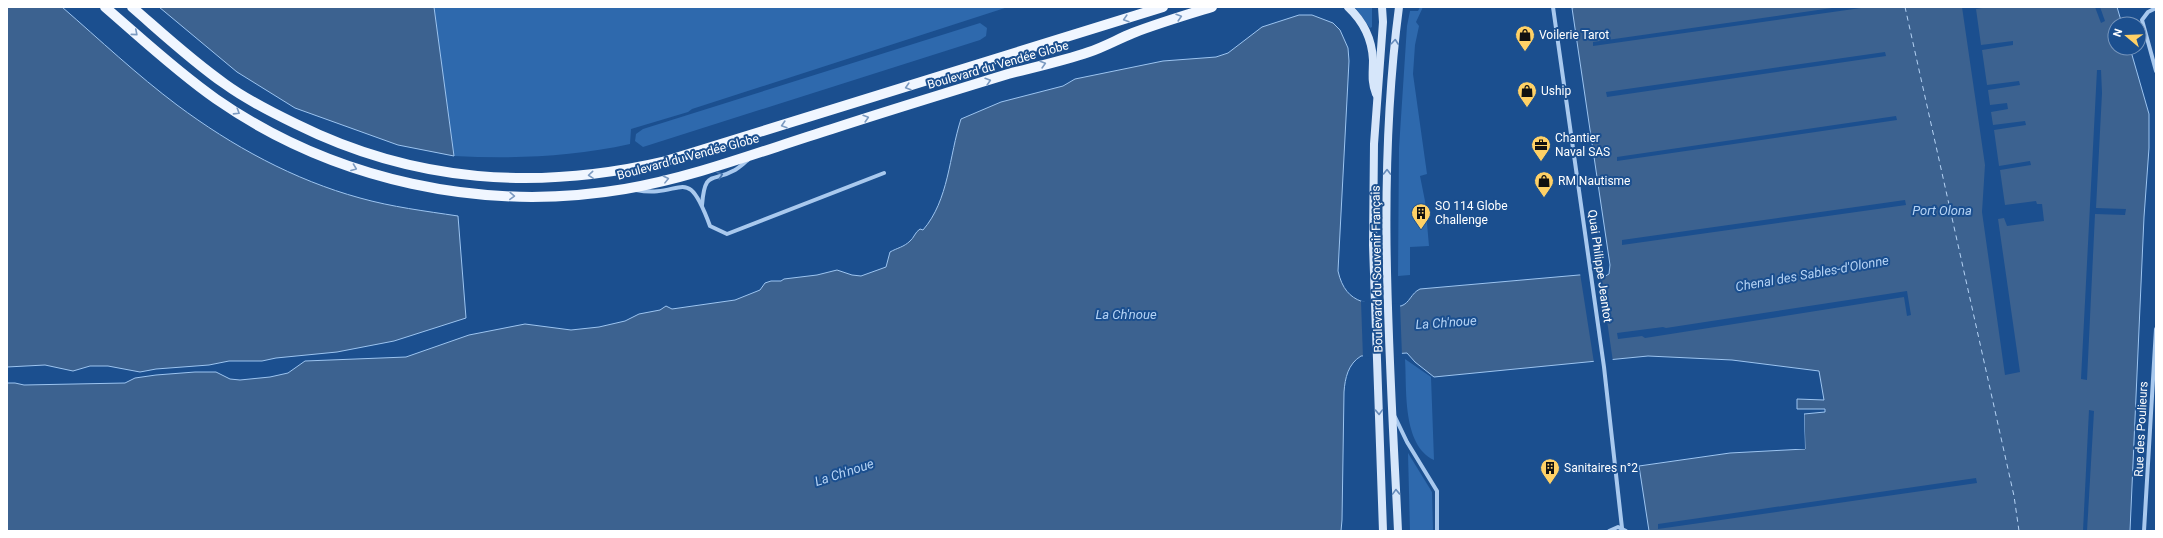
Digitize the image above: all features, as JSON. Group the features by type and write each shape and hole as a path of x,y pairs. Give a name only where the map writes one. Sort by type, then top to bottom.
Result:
{"main road":[{"name":"Boulevard du Vendée Globe","path":"106,7 183,74 218,100 290,142 366,173 445,191 488,195 577,195 628,188 755,154 1005,75 1088,52 1142,30 1212,7"},
{"name":"Boulevard du Vendée Globe","path":"132,7 193,60 226,85 259,106 332,142 414,167 448,174 516,179 551,179 602,174 666,161 1163,7"},
{"path":"1348,7 1359,19 1368,34 1373,59 1372,84 1377,96"},
{"name":"Boulevard du Souvenir Français","path":"1382,7 1383,22 1373,172 1373,282 1383,531"},
{"name":"Boulevard du Souvenir Français","path":"1398,531 1387,281 1388,144 1399,7"}],"street":[{"name":"Quai Philippe Jeantot","path":"1553,7 1604,367 1624,529"},
{"path":"2156,8 2148,12 2142,20 2156,71"},
{"path":"702,205 706,183 713,177 735,170 755,154"},
{"path":"628,188 652,193 683,186 694,191 702,205 710,226 726,234 884,173"},
{"name":"Rue des Poulieurs","path":"2144,531 2156,329"},
{"path":"1393,413 1407,442 1437,491 1437,531"},
{"path":"1609,531 1615,527 1624,529"}],"shaded area":[{"path":"434,7 1008,7 692,109 688,112 631,129 630,144 586,152 542,156 499,157 454,156"},
{"path":"1355,7 1372,8 1372,27 1370,28"},
{"path":"1420,7 1423,7 1416,22 1419,26 1415,45 1413,74 1427,174 1420,176 1425,201 1429,246 1410,247 1410,275 1398,276 1399,148 1407,26 1410,11 1418,11"},
{"path":"980,23 987,28 986,36 980,40 643,147 635,141 636,134 643,129"},
{"path":"1405,359 1431,377 1434,460 1424,453 1416,442 1411,429 1408,415"},
{"path":"1408,453 1432,492 1433,531 1410,531"}],"water":[{"path":"7,7 62,7 133,70 162,94 198,120 242,148 311,182 335,191 384,204 458,216 466,318 394,341 337,352 276,358 262,361 229,361 209,365 156,369 140,372 108,366 90,366 73,371 45,365 7,367"},
{"path":"159,7 434,7 454,156 398,145 295,108 237,72"},
{"name":"La Ch'noue","path":"2117,7 2120,16 2107,16 2107,56 2132,56 2149,114 2149,148 2144,217 2130,531 1649,531 1639,466 1730,453 1805,449 1804,414 1825,412 1825,409 1797,409 1797,399 1824,400 1819,371 1732,360 1648,356 1434,377 1415,362 1407,353 1361,356 1353,363 1348,372 1344,392 1341,531 7,531 7,383 24,385 125,383 135,378 195,372 216,372 230,379 240,380 270,377 288,373 305,361 406,357 469,335 525,324 571,330 599,327 625,321 639,314 660,310 666,306 672,309 735,300 760,290 765,283 771,281 781,281 784,279 817,275 837,270 852,275 861,276 886,267 890,252 908,243 918,230 923,230 932,218 943,191 961,119 1001,102 1063,86 1075,79 1163,61 1216,57 1228,53 1262,27 1299,15 1312,15 1333,23 1340,30 1348,48 1349,61 1338,271 1342,283 1347,291 1361,301 1370,304 1401,306 1404,305 1414,293 1420,289 1579,275 1601,274 1602,278 1609,274 1610,265 1572,8"}],"pier":[{"path":"1839,7 1868,7 1593,46 1593,42"},
{"path":"1962,7 1989,7 1976,9 1981,45 2013,41 2013,45 1982,50 1987,85 2019,81 2020,85 1988,90 1990,105 2007,103 2008,109 1991,112 1993,125 2025,121 2026,125 1994,130 1999,166 2030,161 2031,165 2000,170 2005,205 2036,201 2037,204 2042,204 2044,221 2007,226 2004,218 1998,219 2020,372 2005,375 1982,212 1985,165"},
{"path":"2095,7 2100,7 2105,21 2101,23"},
{"path":"1885,52 1886,56 1607,97 1606,92"},
{"path":"2097,70 2101,70 2102,93 2096,208 2126,209 2125,215 2095,214 2087,380 2081,379"},
{"path":"1896,116 1897,120 1617,161 1617,157"},
{"path":"1905,200 1906,205 1622,245 1622,240"},
{"path":"1600,272 1613,362 1594,363 1580,273"},
{"path":"1907,291 1911,315 1907,316 1904,297 1645,338 1642,336 1618,339 1617,333 1663,327 1666,328"},
{"path":"1361,301 1400,304 1402,356 1363,358"},
{"path":"2089,410 2094,411 2087,531 2083,531"},
{"path":"1802,414 1804,414 1805,449 1770,449 1803,447"},
{"path":"1976,478 1977,483 1658,529 1658,524"}],"ferry route":[{"path":"1905,7 2014,496 2019,531"}],"place":[{"name":"Voilerie Tarot","path":"1525,52"},
{"name":"Uship","path":"1527,108"},
{"name":"Chantier Naval SAS","path":"1541,162"},
{"name":"RM Nautisme","path":"1544,198"},
{"name":"SO 114 Globe Challenge","path":"1421,230"},
{"name":"Sanitaires n°2","path":"1550,485"}],"water label":[{"name":"Port Olona","path":"1942,210"},
{"name":"Chenal des Sables-d'Olonne","path":"1812,273"}]}
